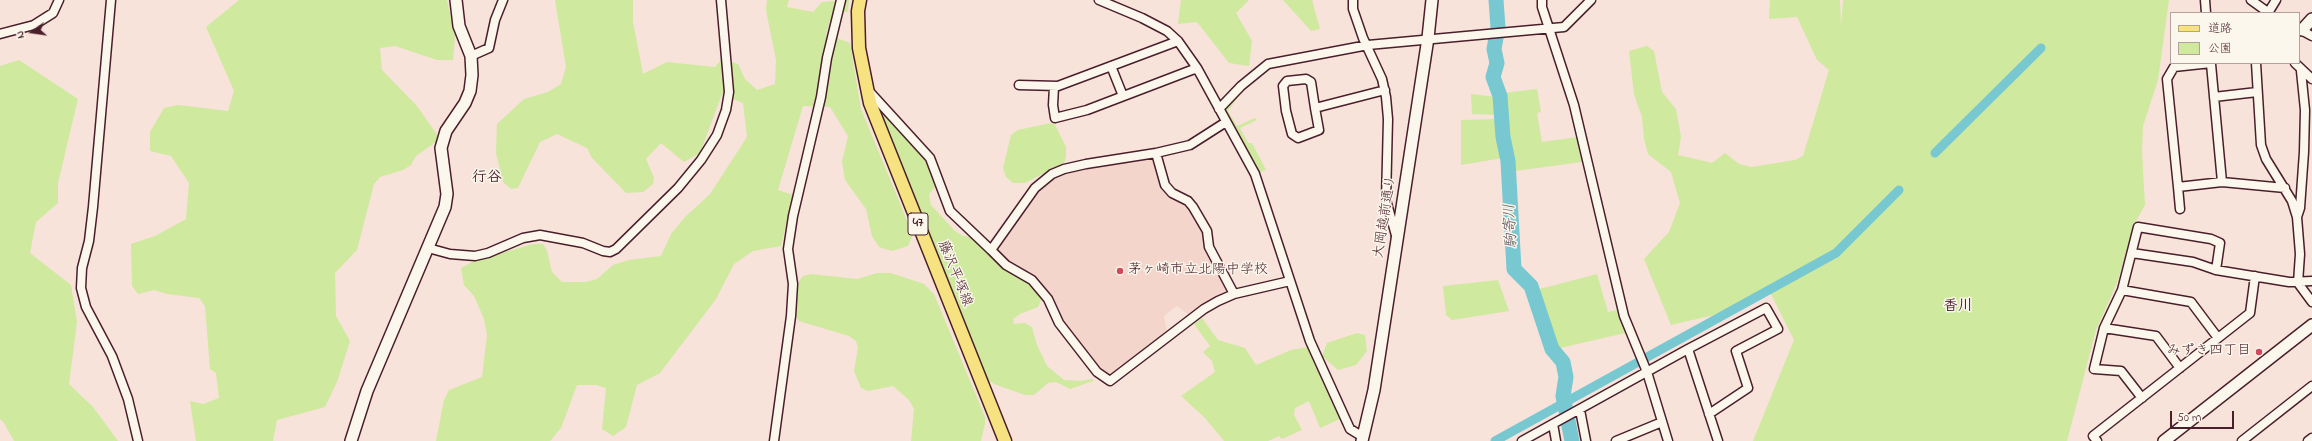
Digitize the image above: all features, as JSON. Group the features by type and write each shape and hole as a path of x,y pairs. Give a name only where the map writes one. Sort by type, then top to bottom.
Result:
{"main road":[{"name":"藤沢平塚線","path":"860,0 858,11 859,48 870,103 1005,441"}],"street":[{"path":"0,34 34,25 53,13 59,0"},
{"path":"111,0 93,207 89,241 82,268 81,288 86,307 112,356 128,399 138,441"},
{"path":"351,441 367,391 441,220 447,194 441,148 446,131 465,103 470,91 471,56 460,26 456,0"},
{"path":"471,56 489,48 495,20 503,0"},
{"path":"428,248 450,254 475,256 488,253 523,238 540,235 583,243 603,251 616,249 682,182 701,160 717,135 726,110 729,92 721,0"},
{"path":"774,441 791,316 793,284 788,249 792,223 821,97 827,58 841,0"},
{"path":"1099,0 1142,18 1167,31 1178,42 1197,68 1255,174 1310,341 1350,429 1363,439"},
{"path":"1353,0 1354,9 1385,90 1388,119 1386,200 1397,240"},
{"name":"大岡越前通り","path":"1363,439 1374,390 1428,38 1432,0"},
{"path":"1542,0 1542,7 1574,106 1624,316 1647,372 1668,441"},
{"path":"1219,109 1241,86 1268,64 1368,45 1428,38 1564,27 1591,0"},
{"path":"2205,0 2206,12"},
{"path":"2251,0 2267,12"},
{"path":"2269,12 2276,0"},
{"path":"2312,19 2300,31 2312,36"},
{"path":"1019,85 1054,87 1178,42"},
{"path":"2180,209 2168,80 2174,67 2211,64 2222,182"},
{"path":"2256,64 2261,145 2266,159 2285,188 2297,217 2300,254 2298,283 2312,302"},
{"path":"2296,64 2301,71 2312,79"},
{"path":"1112,66 1123,96"},
{"path":"1054,87 1053,105 1055,118 1087,110 1197,68"},
{"path":"2297,217 2300,208 2304,152 2305,110 2301,71"},
{"path":"1306,79 1311,82 1315,108 1319,130 1298,138 1292,134 1286,111 1283,86 1287,81 1306,79"},
{"path":"866,88 930,158 950,211 1006,265 1032,280 1048,299 1059,323 1097,372 1110,381 1204,309 1234,294 1290,281"},
{"path":"1315,108 1385,90"},
{"path":"2214,96 2257,92"},
{"path":"991,250 1035,188 1052,174 1064,169 1086,164 1156,153 1190,145 1226,122"},
{"path":"1156,153 1165,185 1172,193 1188,201 1193,207 1207,231 1209,248 1234,294"},
{"path":"2178,187 2222,182 2285,188"},
{"path":"2142,398 2121,371 2094,369 2104,328 2122,290 2138,227 2211,239 2220,243 2216,270"},
{"path":"2132,252 2194,262 2216,270 2298,283 2312,281"},
{"path":"2097,441 2093,436 2250,313 2256,276"},
{"path":"2122,290 2191,302 2218,338"},
{"path":"1522,441 1577,412 1688,349 1766,308 1778,329 1736,351 1748,388 1709,414"},
{"path":"2164,441 2312,325"},
{"path":"2104,328 2156,336 2180,368"},
{"path":"1688,349 1718,441"},
{"path":"2242,441 2252,438 2312,386"},
{"path":"1577,412 1586,441"},
{"path":"1556,422 1556,441"},
{"path":"1616,441 1662,422"},
{"path":"2308,441 2312,438"}],"shaded area":[{"name":"茅ヶ崎市立北陽中学校","path":"1152,155 1155,160 1161,184 1188,203 1204,232 1227,288 1224,294 1209,301 1189,315 1177,306 1164,316 1167,332 1112,376 1104,375 1065,326 1055,306 996,252 995,247 1029,199 1052,177 1064,171"}],"green space":[{"path":"239,0 447,0 455,36 453,60 437,60 395,46 380,48 382,70 417,106 440,139 416,156 411,165 403,170 380,177 374,184 357,250 335,273 336,316 350,341 337,382 325,407 277,420 273,441 196,441 190,401 203,404 219,398 216,373 210,369 205,306 199,298 167,294 154,290 138,294 132,286 131,244 155,236 186,219 189,183 171,156 150,151 150,132 164,108 178,105 228,111 234,91 206,27"},
{"path":"555,0 633,0 633,22 643,74 667,62 715,67 722,59 738,64 745,79 757,90 775,84 776,60 766,10 767,0 789,0 787,7 813,12 822,2 849,0 848,12 833,12 826,34 850,43 861,109 913,235 908,246 892,251 879,247 872,236 866,209 845,180 842,162 848,136 830,107 803,106 778,190 793,195 781,246 753,251 734,264 716,299 660,373 637,385 626,427 613,436 602,429 606,388 596,385 577,385 561,428 550,441 436,441 444,400 449,390 482,377 487,335 484,319 474,296 464,285 461,268 474,261 533,244 543,244 547,251 552,272 562,282 586,282 597,279 613,265 629,260 661,256 671,234 684,218 710,194 747,137 743,103 722,94 700,153 684,162 661,143 646,159 654,178 653,184 643,192 626,193 592,158 587,148 557,134 540,142 518,188 511,189 503,182 496,153 497,124 524,99 548,92 561,84 566,67"},
{"path":"1181,0 1249,0 1236,13 1252,41 1249,66 1229,63 1197,22 1178,24"},
{"path":"1283,0 1312,0 1320,29 1311,31"},
{"path":"1770,0 1840,0 1841,27 1843,0 2169,0 2158,80 2143,126 2142,152 2145,205 2135,223 2117,283 2096,330 2067,441 1753,441 1794,340 1769,290 1714,315 1671,325 1644,259 1669,232 1680,203 1671,172 1648,154 1644,139 1642,117 1634,94 1629,51 1647,46 1654,51 1662,92 1676,109 1681,137 1678,155 1712,163 1725,153 1739,164 1752,167 1795,160 1803,156 1829,70 1817,60 1797,17 1769,19"},
{"path":"19,60 78,99 58,183 58,203 36,222 30,253 71,285 77,322 69,384 93,407 118,441 14,441 4,423 0,419 0,66"},
{"path":"1537,89 1541,112 1537,113 1542,142 1577,137 1582,162 1515,171 1507,135 1504,93"},
{"path":"1239,93 1239,96 1228,111 1237,126 1255,118 1257,120 1240,128 1248,143 1252,143 1266,170 1258,173 1224,109"},
{"path":"1471,94 1496,97 1497,115 1472,114"},
{"path":"885,111 924,155 935,187 929,194 931,205 955,231 963,236 972,237 997,263 1033,286 1040,295 1041,300 1038,307 1020,314 1013,319 1014,324 1025,323 1032,327 1037,345 1047,366 1064,380 1080,381 1093,379 1093,381 1070,389 1056,382 1048,383 1034,395 1025,395 994,384 988,380 883,118 883,113"},
{"path":"1497,119 1499,146 1503,158 1461,165 1461,120"},
{"path":"1051,123 1055,125 1066,147 1066,157 1064,163 1025,183 1013,183 1006,177 1003,168 1011,135 1018,130"},
{"path":"877,273 891,273 924,284 934,294 985,417 981,441 911,441 914,409 909,400 893,386 868,391 861,388 854,371 858,348 856,341 849,336 799,321 796,316 795,310 799,281 803,276 811,274 857,279"},
{"path":"1597,274 1608,312 1618,310 1625,333 1556,349 1536,290"},
{"path":"1498,280 1509,311 1452,320 1446,315 1443,286"},
{"path":"1202,318 1218,340 1245,348 1256,365 1291,350 1308,347 1340,419 1320,428 1309,401 1295,408 1294,415 1302,430 1282,439 1279,436 1268,441 1224,441 1204,417 1181,396 1215,372 1212,361 1203,352 1210,346 1194,324"},
{"path":"1357,333 1365,335 1367,351 1356,365 1338,370 1322,356 1327,343"}],"waterway":[{"name":"駒寄川","path":"1496,0 1498,27 1494,49 1497,63 1493,77 1500,96 1503,137 1508,161 1514,269 1531,286 1552,349 1563,362 1566,377 1563,396 1572,441"},
{"path":"1935,153 2041,48"},
{"path":"1495,441 1836,253 1899,190"}],"place":[{"name":"茅ヶ崎市立北陽中学校","path":"1120,271"},
{"name":"みずき四丁目","path":"2259,352"}],"district":[{"name":"行谷","path":"487,179"},
{"name":"香川","path":"1958,308"}]}
